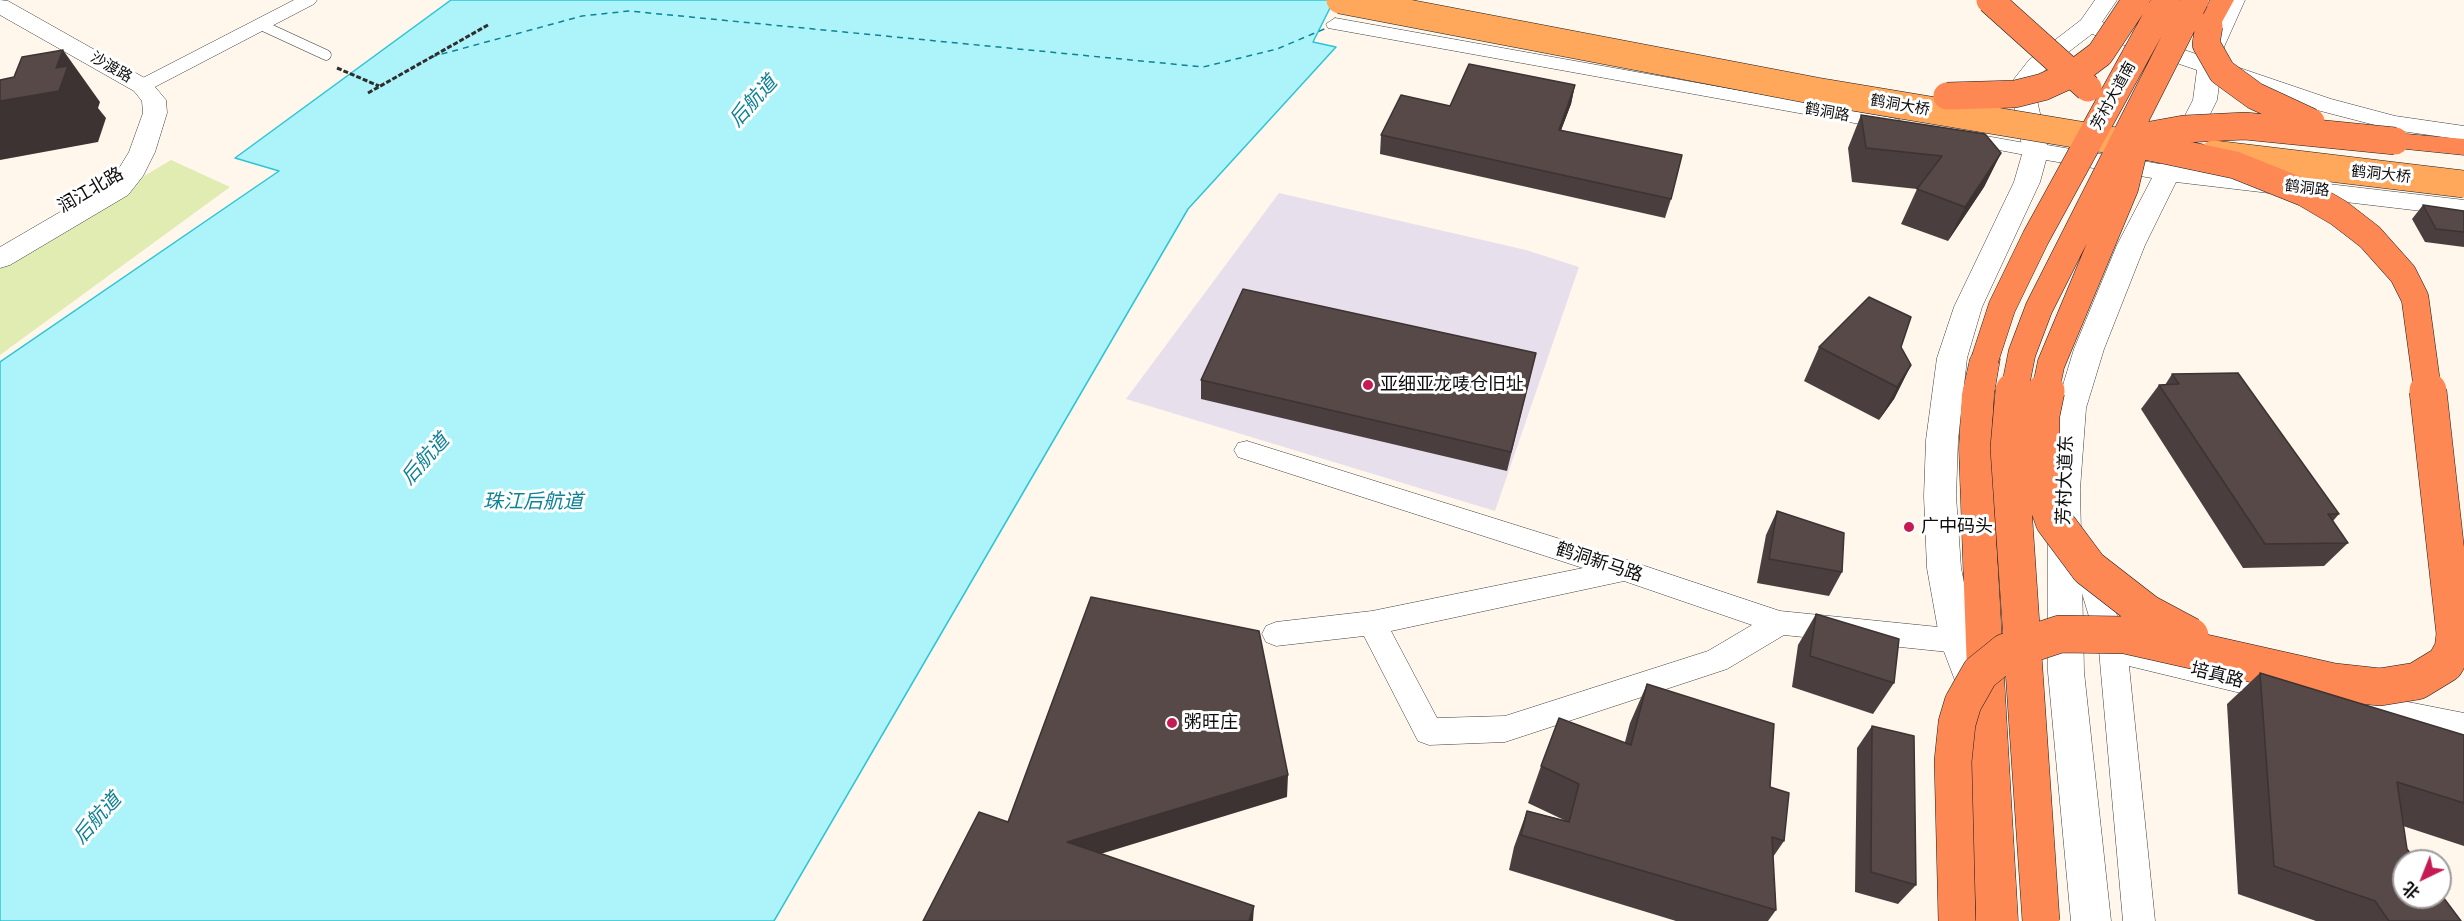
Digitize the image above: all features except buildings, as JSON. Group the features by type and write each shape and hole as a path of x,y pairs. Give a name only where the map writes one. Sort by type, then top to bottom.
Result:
{"highway":[{"path":"1990,0 2102,101 2118,128 2118,146 2112,163"},
{"path":"1947,96 2015,94 2043,87 2076,72 2100,54 2136,0"},
{"name":"芳村大道南","path":"2061,191 2166,0"},
{"name":"芳村大道南","path":"2142,104 2195,0"},
{"path":"2222,0 2209,26 2206,44 2214,63 2231,80 2262,100 2300,118 2350,134 2395,141"},
{"path":"2041,921 2013,515 2010,421 2017,374 2030,330 2142,104"},
{"path":"2142,104 2125,186 2050,364 2041,415 2043,490 2054,521 2065,539 2089,568 2122,596 2168,626 2190,636 2242,656 2311,676"},
{"path":"1997,921 1975,448 1978,394 1985,359 2002,307 2061,191 2077,171 2106,149 2165,132 2206,127 2245,126 2464,147"},
{"path":"1957,921 1953,761 1956,733 1963,703 1970,688 1992,662 2006,652 2041,638 2060,634 2101,633 2152,640 2358,685 2400,685 2433,673 2445,664 2453,650 2455,634 2452,604 2415,298 2403,274 2382,249 2356,225 2324,203 2289,185 2244,168 2145,146"}],"main road":[{"name":"鹤洞大桥","path":"1430,0 1947,96 2135,127 2464,164"},
{"name":"鹤洞大桥","path":"1338,12 2145,146 2464,184"}],"street":[{"path":"142,86 308,0"},
{"path":"1987,719 1958,641 1944,568 1940,496 1947,390 1962,322 2027,182 2036,151 2025,100 2026,79 2037,65 2089,25 2106,0"},
{"path":"2210,68 2212,47 2234,0"},
{"name":"沙渡路","path":"0,6 142,86 154,100 155,113 148,139 133,167"},
{"name":"鹤洞路","path":"1338,12 1908,127"},
{"path":"2089,25 2210,68 2369,117 2464,133"},
{"name":"芳村大道东","path":"2091,921 2066,672 2064,489 2071,408 2089,349 2131,245 2205,100 2210,68"},
{"name":"鹤洞路","path":"1943,134 2169,173 2464,208"},
{"name":"润江北路","path":"0,243 133,167"},
{"name":"润江北路","path":"0,259 106,197 125,183 133,167"},
{"name":"鹤洞新马路","path":"1247,450 1624,570 1780,623 1958,641"},
{"path":"2064,489 2113,650 2139,921"},
{"path":"1276,634 1372,622 1624,570"},
{"path":"1372,622 1429,732 1505,729 1717,660 1780,623"},
{"name":"培真路","path":"2113,650 2246,683 2464,726"}],"lane":[{"path":"261,25 326,55"}],"path":[{"path":"368,93 488,25"},
{"path":"338,69 380,86"}],"shaded area":[{"path":"1279,193 1526,250 1579,267 1495,511 1126,399"}],"green space":[{"path":"171,160 230,187 0,355 0,262"}],"water":[{"name":"珠江后航道","path":"451,0 1334,0 1313,42 1336,47 1188,209 774,921 0,921 0,362 279,171 235,158"}],"ferry route":[{"path":"431,57 582,16 629,11 1203,67 1277,49 1329,27"}],"place":[{"name":"亚细亚龙唛仓旧址","path":"1368,385"},
{"name":"广中码头","path":"1909,527"},
{"name":"粥旺庄","path":"1172,723"}],"water label":[{"name":"后航道","path":"754,102"},
{"name":"后航道","path":"426,460"},
{"name":"后航道","path":"98,819"}]}
